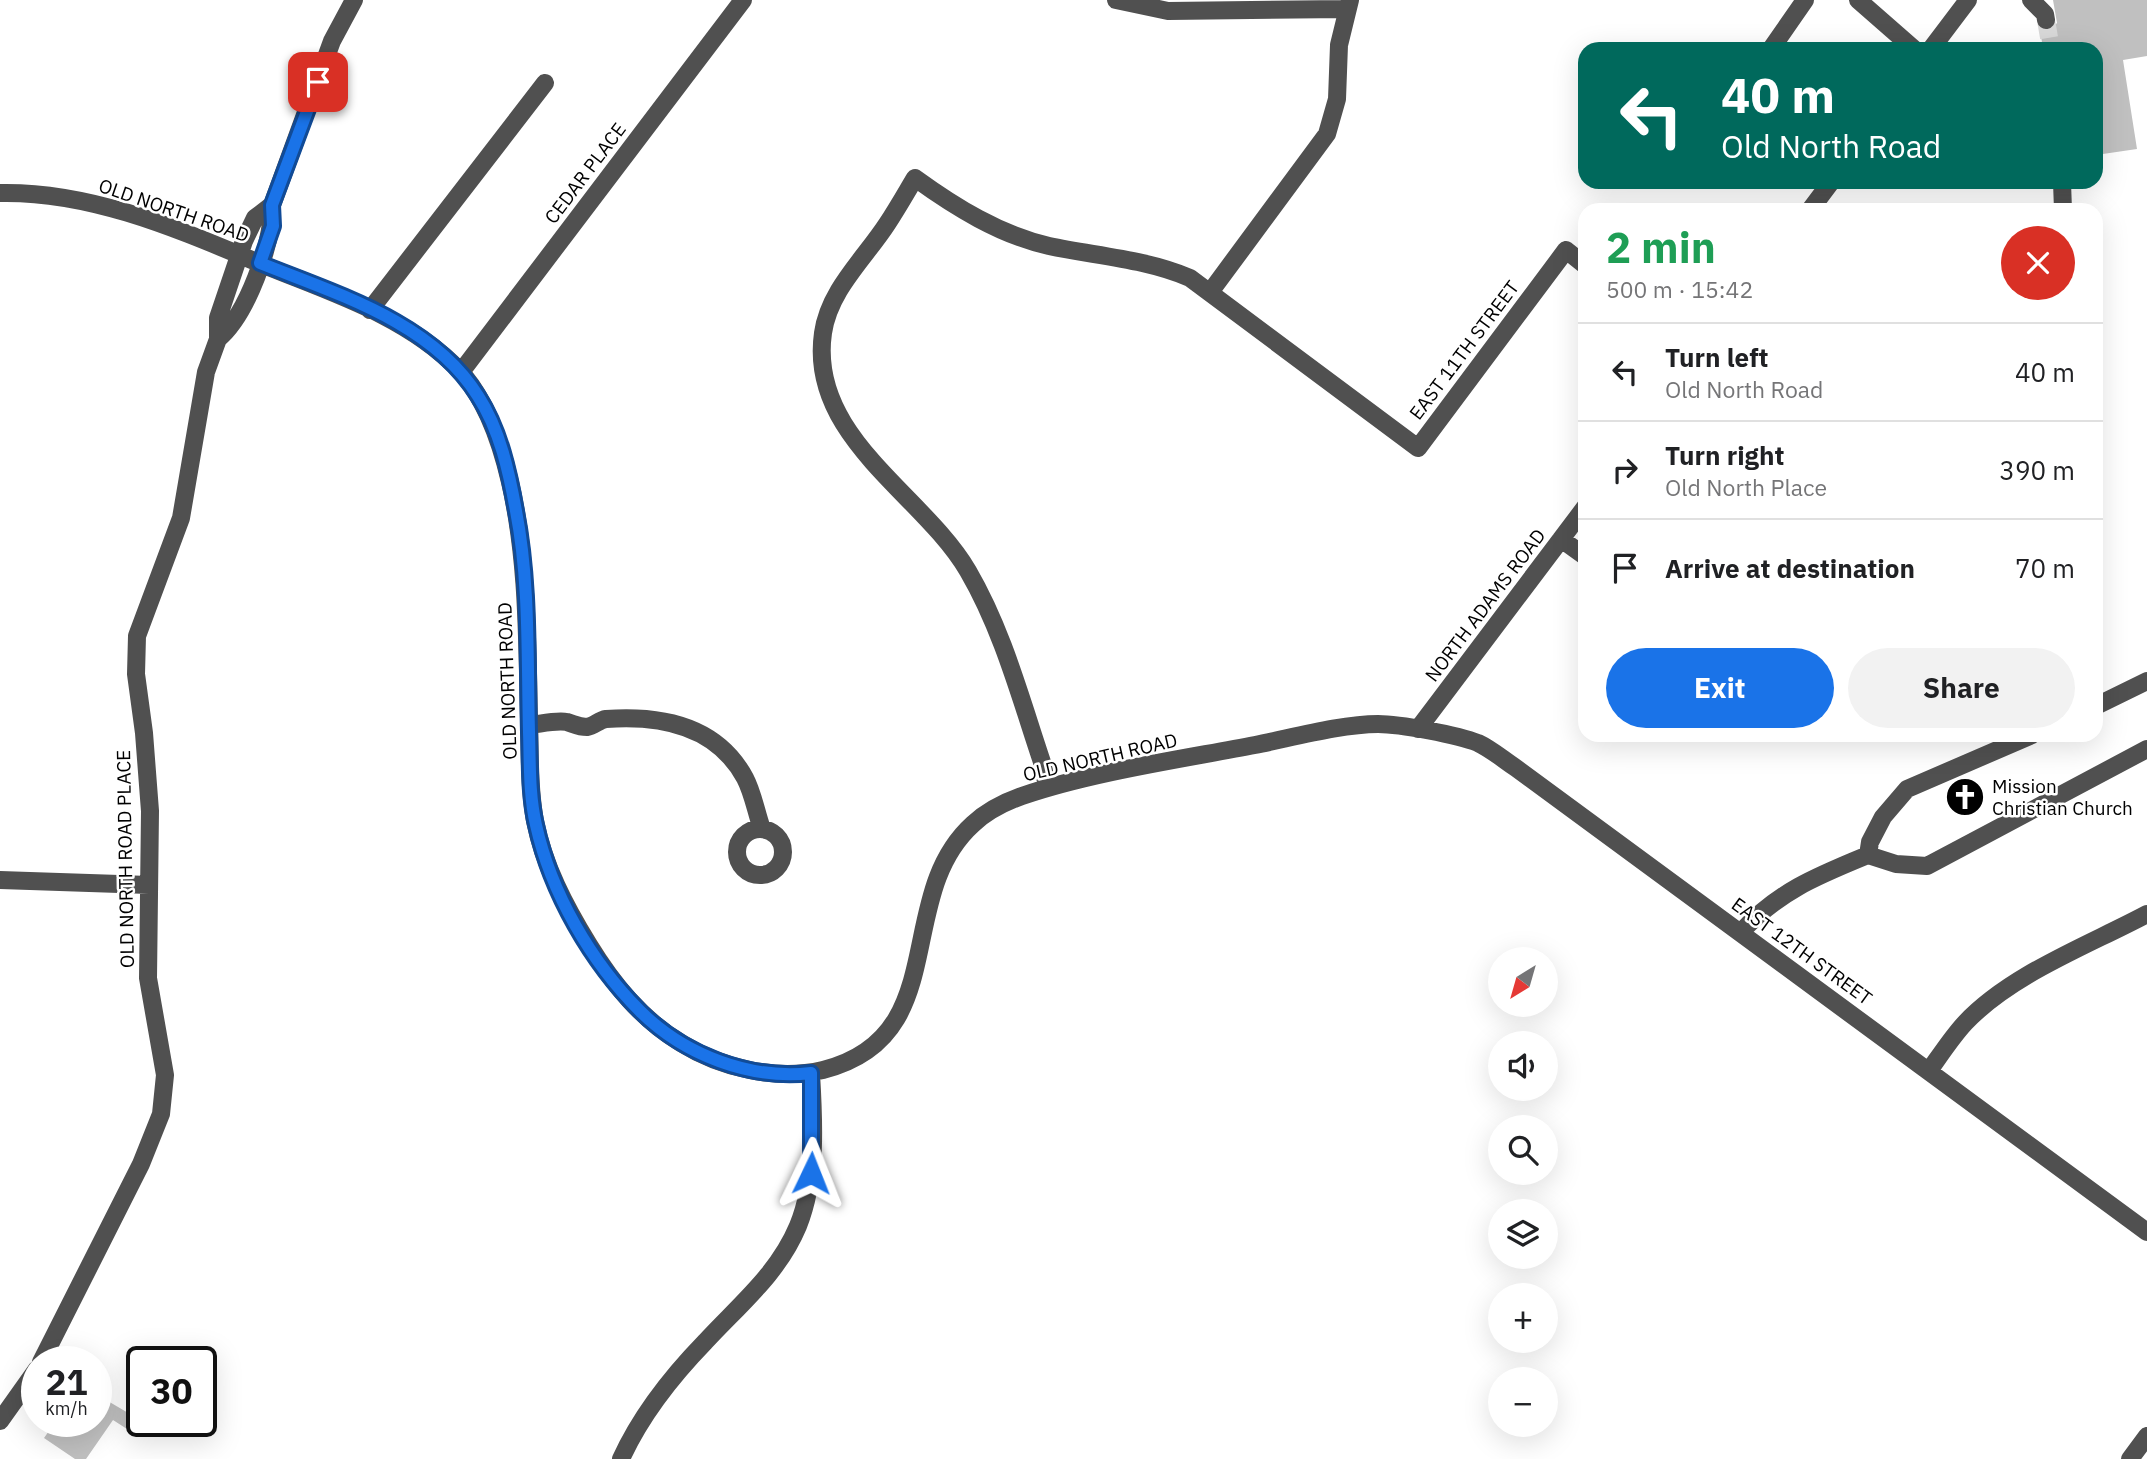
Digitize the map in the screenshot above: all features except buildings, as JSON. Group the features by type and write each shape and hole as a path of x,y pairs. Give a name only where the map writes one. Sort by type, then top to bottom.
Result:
{"street":[{"path":"272,205 332,41 354,0"},
{"name":"CEDAR PLACE","path":"461,372 743,0"},
{"path":"1047,788 1043,765 997,629 968,570 939,531 866,454 833,400 822,350 828,316 835,296 887,224 915,178 942,198 1012,234 1046,245 1169,269 1211,291 1326,134 1336,99 1339,45 1348,5 1168,11 1116,0"},
{"path":"1776,42 1805,0"},
{"path":"1858,0 1906,42"},
{"path":"1936,42 1968,0"},
{"path":"2031,0 2045,14 2046,20"},
{"path":"370,310 545,83"},
{"name":"OLD NORTH ROAD","path":"0,193 65,197 100,204 240,255 370,310 410,331 461,372 479,398 496,432 514,498 523,559 533,805 547,863 574,921 620,990 649,1020 692,1050 741,1068 780,1074 811,1073 834,1067 867,1051 881,1040 900,1016 916,973 935,881 955,844 985,814 1014,799 1047,788 1220,752 1377,724 1418,729"},
{"name":"OLD NORTH ROAD PLACE","path":"49,1346 141,1164 161,1114 165,1075 148,978 150,811 145,733 136,674 137,636 181,518 206,372 218,339 218,318 255,219 272,205"},
{"name":"OLD NORTH ROAD PLACE","path":"218,339 232,327 260,263 273,226 272,205"},
{"name":"EAST 11TH STREET","path":"1211,291 1418,448 1566,250 1578,260"},
{"name":"NORTH ADAMS ROAD","path":"1418,729 1578,517"},
{"path":"1561,539 1578,551"},
{"path":"2103,703 2147,681"},
{"path":"529,725 566,722 575,727 591,727 603,719 670,722 688,726 709,737 737,765 747,781 762,829"},
{"name":"EAST 12TH STREET","path":"1418,729 1478,743 1571,807 2147,1233"},
{"path":"1868,855 1870,842 1883,817 1907,789 2016,742"},
{"path":"1741,932 1765,906 1801,883 1868,855 1896,864 1927,866 2147,749"},
{"path":"0,880 149,885"},
{"path":"1929,1071 1966,1022 1987,1003 2017,982 2147,914"},
{"path":"621,1459 661,1392 747,1300 786,1251 798,1225 811,1173 811,1073"},
{"path":"0,1421 21,1391"},
{"path":"2130,1459 2147,1436"}],"tunnel":[{"path":"2046,20 2050,42"}],"place":[{"name":"Mission Christian Church","path":"1965,797"}],"route":[{"path":"318,82 272,205 273,226 260,263 388,318 410,331 461,372 479,398 496,432 505,461 523,546 533,805 550,873 574,921 602,966 620,990 649,1020 692,1050 741,1068 780,1074 811,1073 811,1173"}]}
